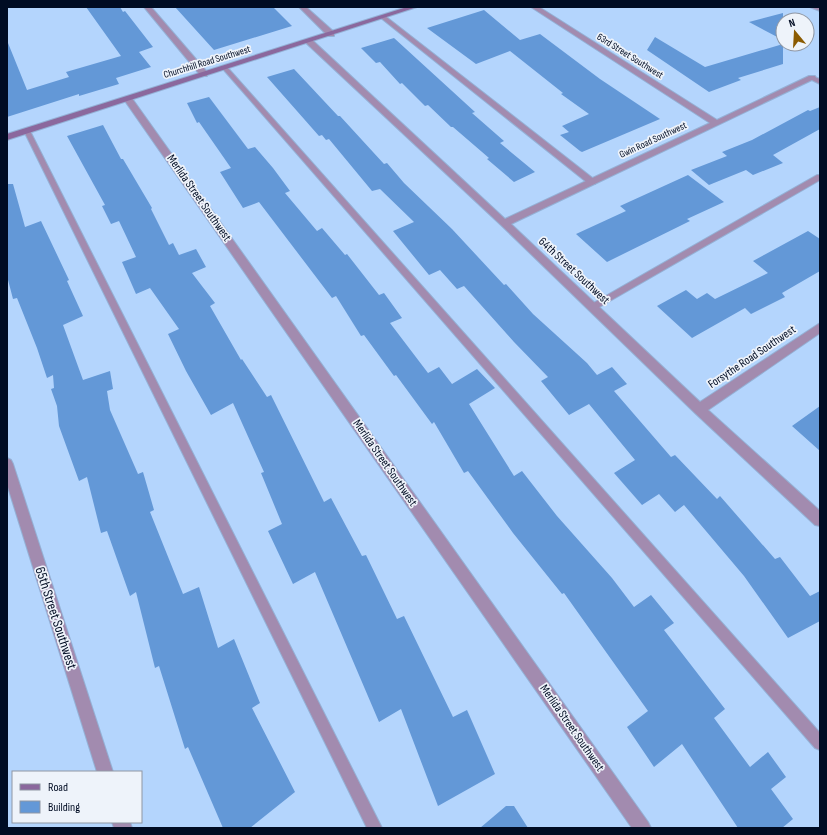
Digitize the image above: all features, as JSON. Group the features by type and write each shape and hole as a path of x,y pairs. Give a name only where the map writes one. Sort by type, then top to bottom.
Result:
{"street":[{"path":"147,7 204,74"},
{"path":"302,7 331,34"},
{"name":"Churchhill Road Southwest","path":"7,137 414,7"},
{"name":"63rd Street Southwest","path":"534,7 716,122"},
{"path":"813,7 820,9"},
{"name":"64th Street Southwest","path":"308,42 504,223 700,409 820,520"},
{"name":"Gwin Road Southwest","path":"504,223 812,78"},
{"name":"Merlida Street Southwest","path":"128,99 642,828"},
{"name":"Forsythe Road Southwest","path":"700,409 820,327"},
{"name":"65th Street Southwest","path":"7,464 105,771"}],"lane":[{"path":"383,17 592,182"},
{"path":"225,68 820,743"},
{"path":"812,78 820,82"},
{"path":"27,131 375,828"},
{"path":"593,307 820,177"}],"building":[{"path":"86,7 120,7 123,12 125,11 153,47 139,52 151,67 116,78 119,84 79,96 79,94 7,117 7,43 27,90 69,77 66,72 121,56"},
{"path":"175,7 273,7 292,26 214,50"},
{"path":"484,10 520,40 540,34 600,79 660,119 582,152 580,151 560,135 569,132 562,126 589,114 561,94 563,93 510,51 476,64 427,28"},
{"path":"775,15 775,36 749,22"},
{"path":"655,37 705,67 775,46 775,52 783,52 783,64 738,78 741,80 709,92 647,50"},
{"path":"394,38 475,112 472,113 504,141 500,143 535,172 514,182 487,159 489,158 453,127 451,127 428,105 425,106 402,83 400,84 380,62 376,63 361,48"},
{"path":"294,69 384,164 387,163 404,183 452,229 504,285 506,284 533,314 587,363 597,375 612,367 627,384 614,391 671,457 675,455 717,499 720,496 775,559 780,557 810,596 820,591 820,621 788,638 744,576 684,505 675,512 659,494 642,505 614,473 635,460 589,404 569,415 541,381 548,377 514,342 464,286 457,289 440,270 429,275 393,231 414,222 380,189 372,191 329,139 326,140 322,135 319,136 267,77"},
{"path":"209,97 248,149 255,147 273,168 290,191 285,193 317,231 322,228 345,255 347,254 379,295 384,293 402,318 390,323 428,373 439,367 452,384 477,369 495,388 469,404 514,476 522,471 557,516 612,578 634,607 651,595 674,623 664,630 725,709 714,718 750,767 768,752 786,777 771,789 793,819 782,828 738,828 682,744 654,767 627,727 648,711 564,593 562,594 513,533 468,471 464,473 434,422 432,424 364,335 361,336 336,296 332,298 259,202 243,208 220,172 231,168 199,122 197,123 187,103"},
{"path":"820,107 820,129 773,155 783,163 753,175 746,170 709,185 691,170 727,156 722,152 752,140 808,110 810,111"},
{"path":"103,125 121,159 123,159 152,208 151,209 169,245 173,243 179,255 196,249 206,267 192,273 215,303 210,306 241,360 242,359 267,397 271,395 324,502 331,498 362,556 366,555 397,619 404,616 453,717 467,710 495,774 438,806 401,709 379,722 315,572 293,584 268,531 282,524 261,473 264,472 233,403 211,415 186,371 168,334 179,329 150,288 136,294 122,262 136,257 119,221 111,224 102,206 105,205 67,136"},
{"path":"688,175 724,202 687,219 690,221 607,262 576,234 626,211 620,206"},
{"path":"7,184 13,184 25,227 41,221 69,280 67,281 83,316 63,325 83,380 110,371 113,389 107,391 110,410 138,474 143,472 154,510 150,512 183,594 199,587 218,648 234,639 260,703 252,708 295,792 250,828 223,828 188,747 185,749 159,666 155,668 136,592 130,596 107,531 101,533 87,477 79,481 59,426 57,406 51,389 54,388 53,375 47,378 17,298 13,299 7,276"},
{"path":"808,231 820,239 820,271 782,293 785,297 751,314 745,308 692,338 657,306 686,290 697,299 707,293 715,299 768,273 753,261"},
{"path":"820,406 820,451 792,426"},
{"path":"506,806 514,806 528,828 480,828"}]}
